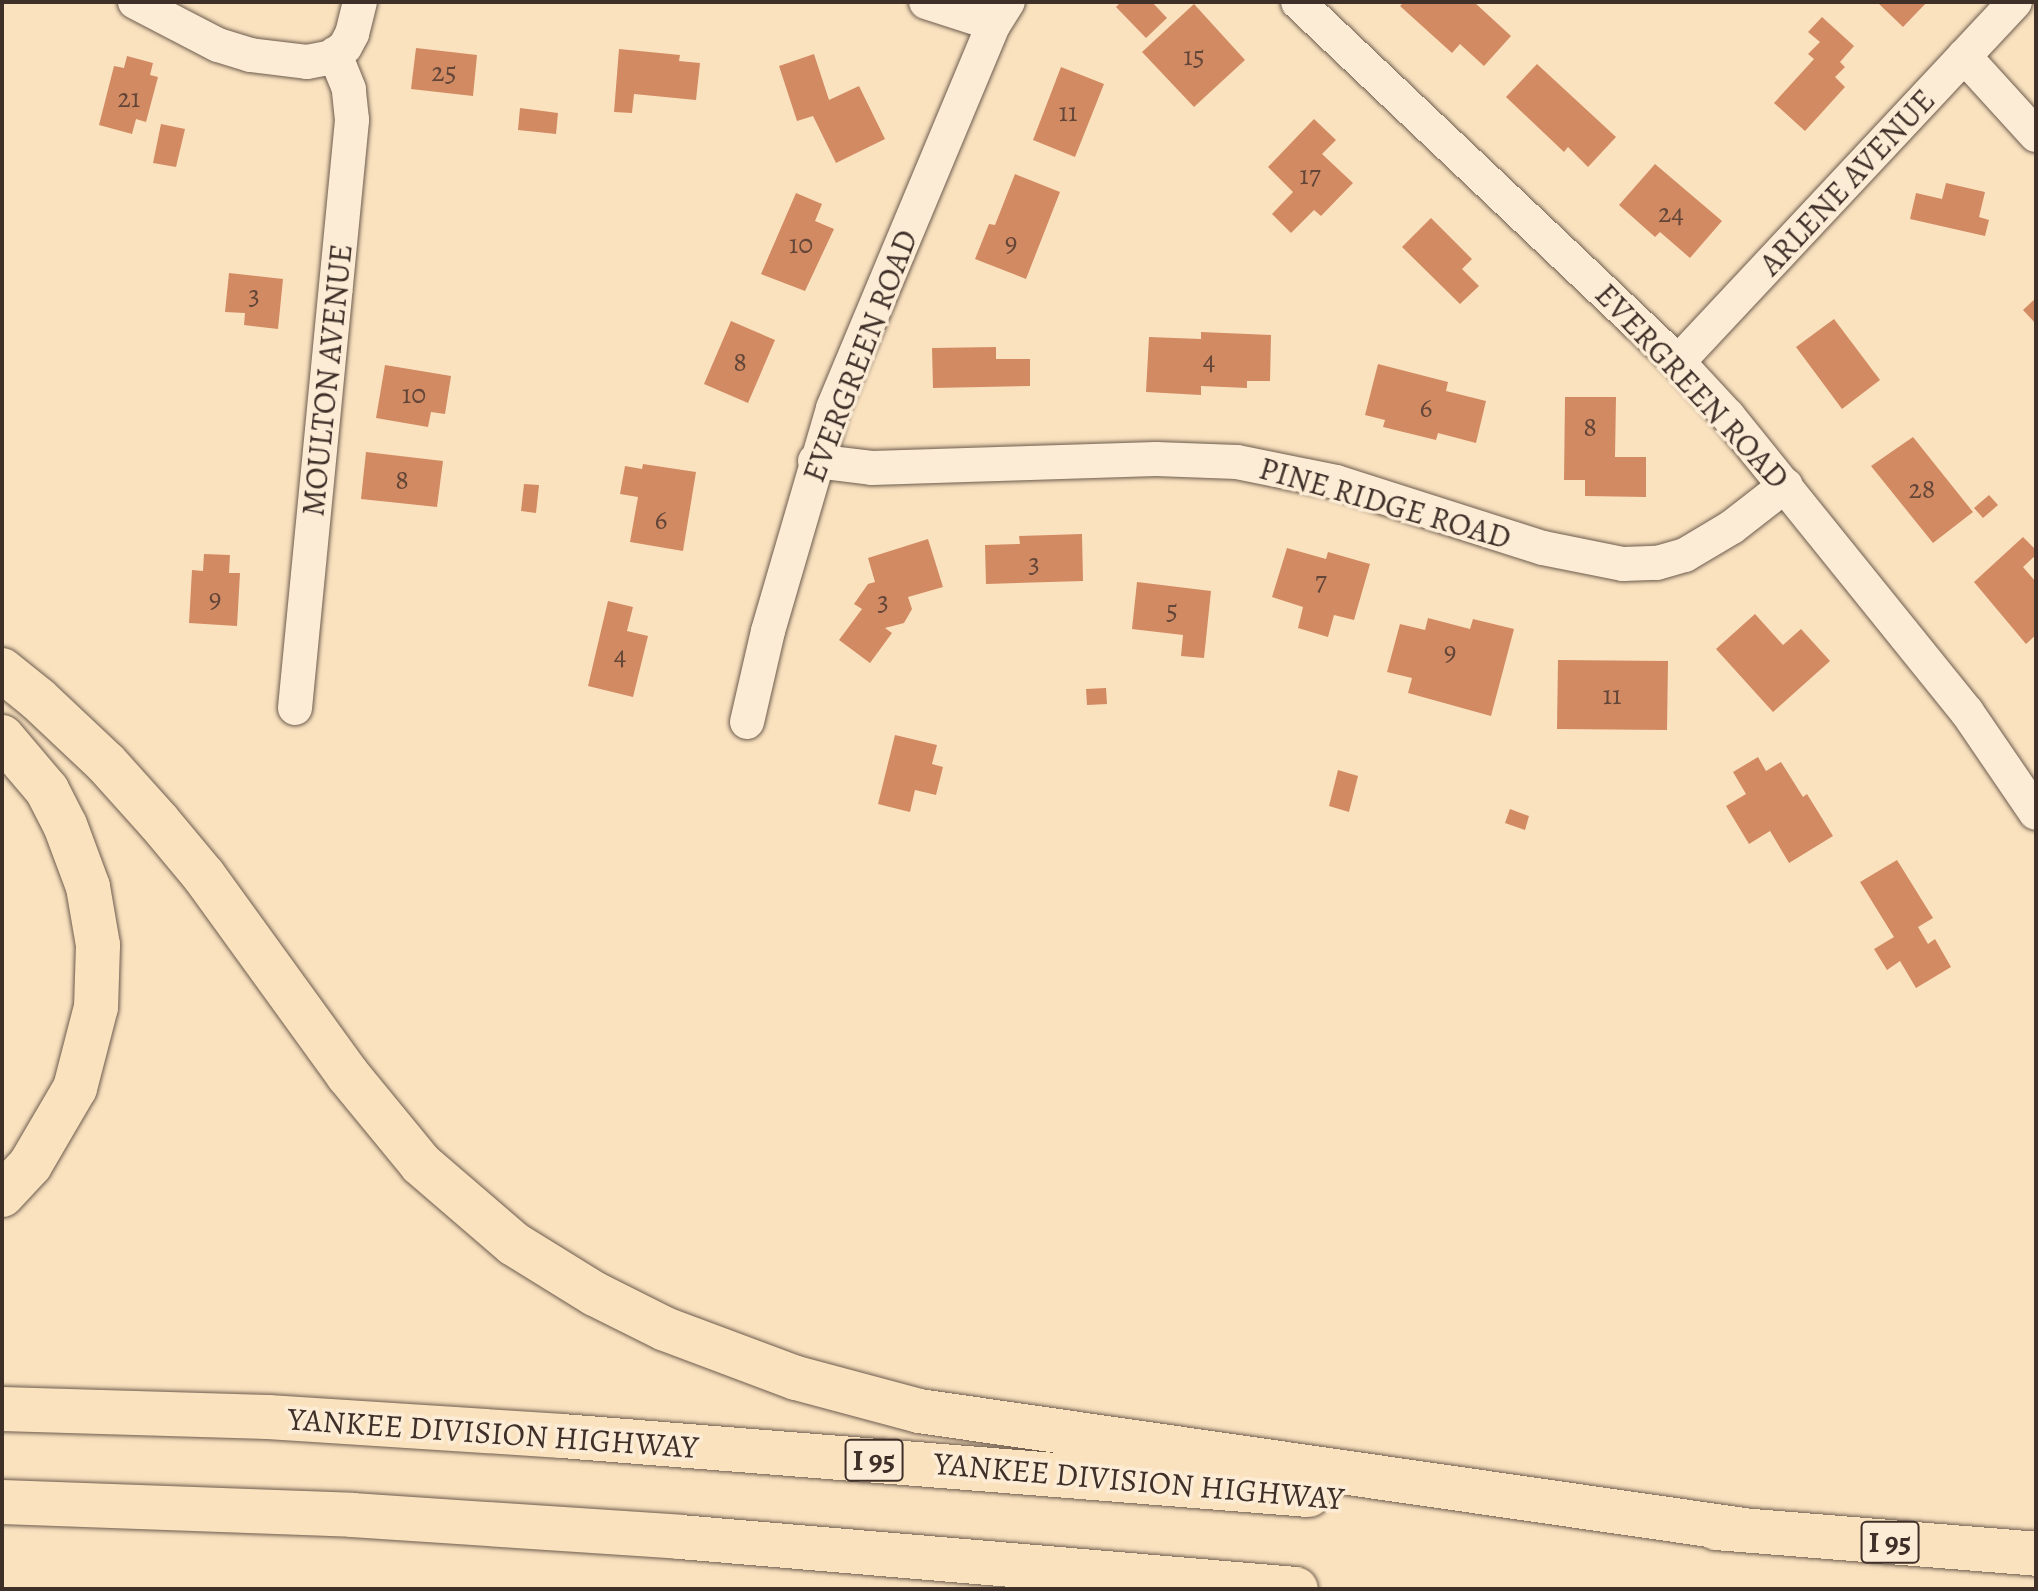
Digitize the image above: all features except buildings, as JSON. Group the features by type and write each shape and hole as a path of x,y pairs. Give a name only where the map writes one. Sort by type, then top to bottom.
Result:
{"highway":[{"path":"2,670 106,763 177,843 339,1063 421,1164 514,1244 623,1308 731,1356 796,1378 919,1411 1744,1530"},
{"path":"2,737 47,790 65,825 88,887 98,945 96,1007 75,1088 49,1137 2,1195"},
{"name":"YANKEE DIVISION HIGHWAY","path":"2,1409 268,1417 562,1436 2036,1554"},
{"path":"2,1502 368,1516 680,1537 1296,1589"}],"street":[{"path":"135,2 195,35 234,50 307,62 335,54 352,34 360,2"},
{"path":"926,2 1001,13"},
{"name":"EVERGREEN ROAD","path":"1300,2 1678,362 1786,485 1967,712 2036,813"},
{"name":"ARLENE AVENUE","path":"1678,362 2015,2"},
{"name":"EVERGREEN ROAD","path":"747,722 815,461 847,368 1001,13"},
{"name":"MOULTON AVENUE","path":"295,708 352,120 349,89 335,54"},
{"path":"1964,56 2036,135"},
{"name":"PINE RIDGE ROAD","path":"815,461 872,468 1156,459 1237,462 1336,482 1543,548 1623,564 1657,563 1685,555 1732,527 1786,485"}]}
